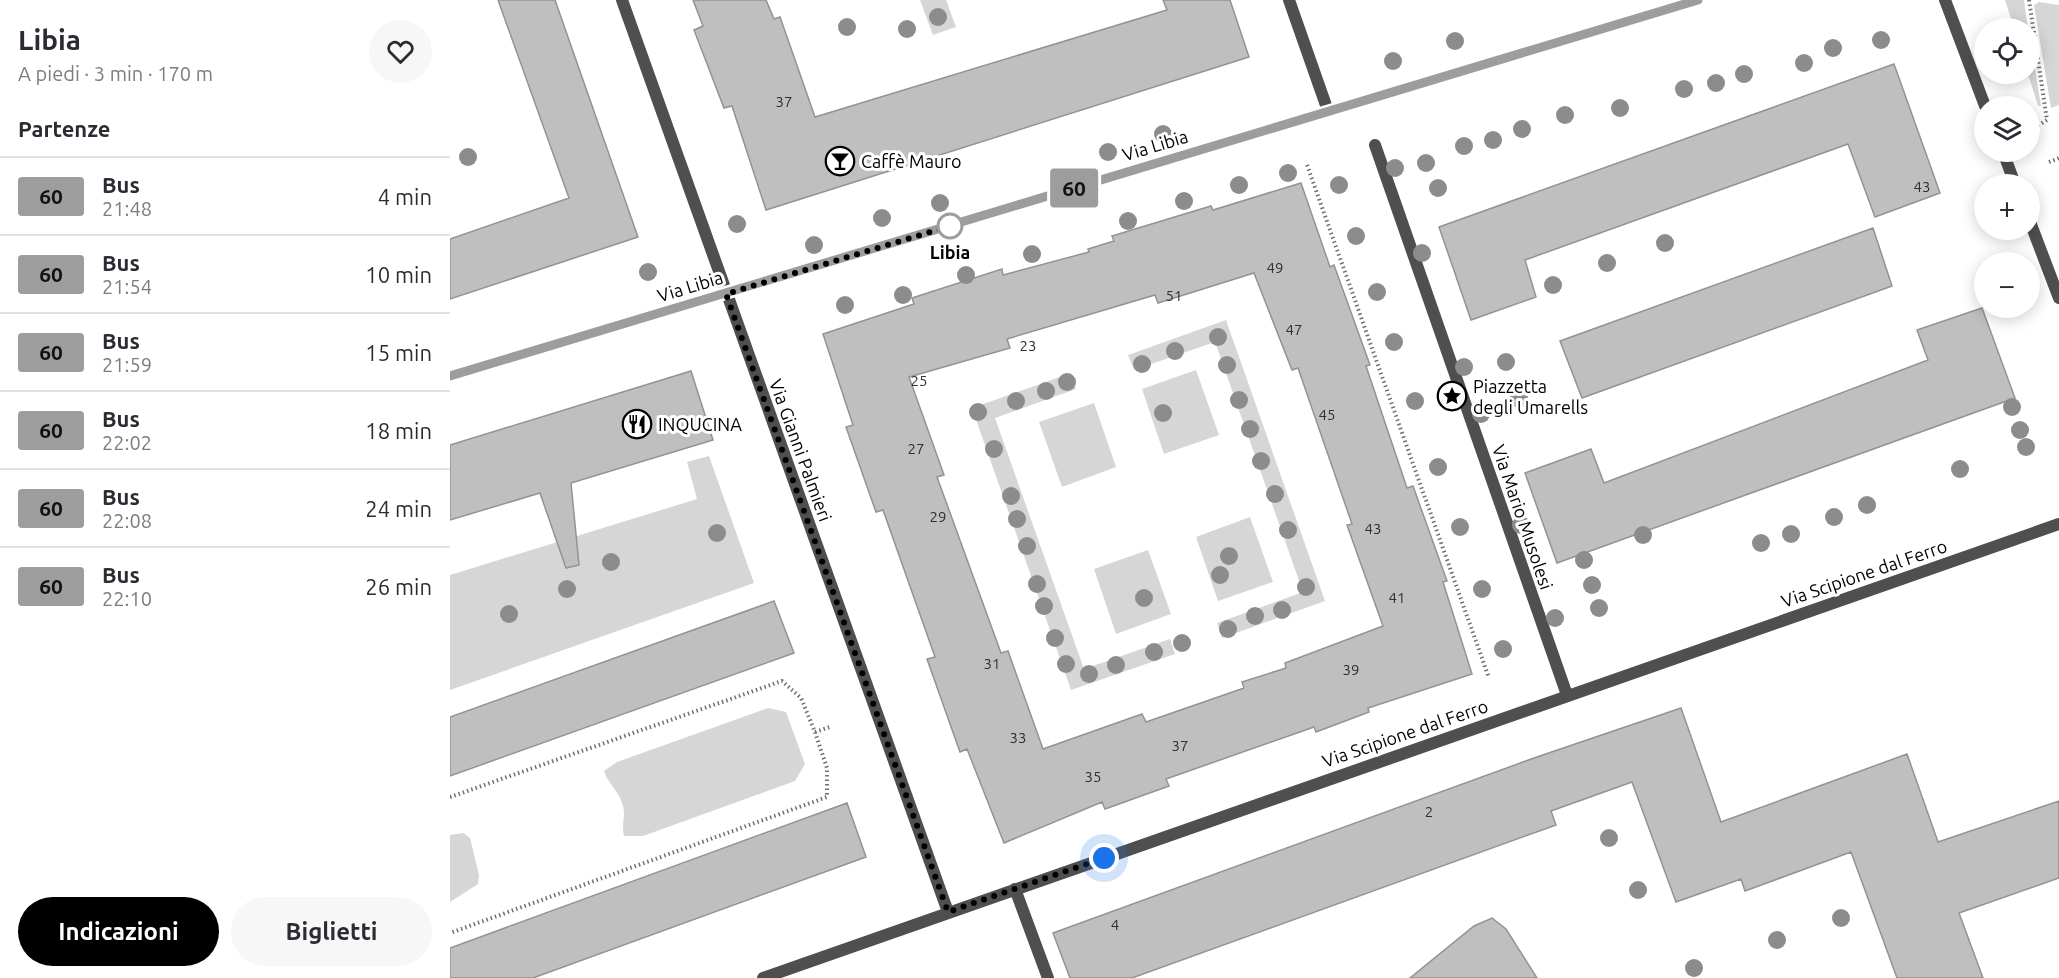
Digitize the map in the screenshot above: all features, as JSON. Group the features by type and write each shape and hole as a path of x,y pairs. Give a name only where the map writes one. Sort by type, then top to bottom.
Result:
{"street":[{"name":"Via Gianni Palmieri","path":"622,0 948,912"},
{"path":"1289,0 1328,111"},
{"name":"Via Libia","path":"450,376 1698,0"},
{"path":"1945,0 1981,96"},
{"name":"Via Mario Musolesi","path":"1375,146 1567,696"},
{"path":"2037,240 2059,298"},
{"name":"Via Scipione dal Ferro","path":"763,978 2059,524"},
{"path":"1015,889 1048,978"}],"path":[{"path":"2029,0 2047,120 2040,124"},
{"path":"2049,162 2059,158"},
{"path":"1307,165 1489,678"},
{"path":"450,797 782,681 801,698 827,768 827,797 450,933"},
{"path":"815,732 830,727"}],"shaded area":[{"path":"920,0 946,0 956,27 933,35"},
{"path":"2005,0 2024,0 2027,18 2011,18"},
{"path":"2039,2 2059,5 2059,105 2051,108 2040,41 2040,18 2036,18 2034,5"},
{"path":"2031,84 2038,84 2039,96 2035,96"},
{"path":"1226,320 1325,601 1222,638 1217,623 1303,592 1215,342 1134,370 1128,355"},
{"path":"1196,370 1219,435 1164,454 1142,389"},
{"path":"1071,373 1076,389 995,418 1084,669 1170,639 1175,654 1071,690 972,408"},
{"path":"1094,403 1116,467 1062,487 1039,422"},
{"path":"709,456 754,583 450,690 450,575 697,499 687,462"},
{"path":"1250,517 1273,582 1218,601 1196,537"},
{"path":"1148,550 1171,614 1116,634 1094,569"},
{"path":"768,708 786,712 805,764 795,781 643,836 624,836 624,810 617,792 604,771 617,762"},
{"path":"463,833 470,838 479,875 478,884 450,902 450,835"}],"building":[{"path":"498,0 555,0 638,237 450,299 450,239 569,198"},
{"path":"693,0 766,0 774,19 780,17 815,117 1167,10 1163,0 1230,0 1249,57 766,210 732,106 724,108 694,30 703,26"},
{"path":"1894,64 1940,193 1875,217 1848,144 1525,260 1536,297 1471,320 1439,227"},
{"path":"1301,183 1330,267 1334,265 1370,365 1366,366 1407,488 1413,486 1447,581 1443,582 1472,674 1368,708 1369,712 1316,732 1314,727 1166,779 1169,786 1105,809 1102,802 1004,843 967,749 960,752 927,659 935,657 883,510 876,512 846,427 853,425 823,334 914,304 912,298 1002,269 1003,275 1089,252 1088,249 1114,241 1112,236 1211,206 1213,210","holes":["1254,273 1292,370 1298,368 1352,524 1347,525 1383,626 1285,663 1286,668 1242,682 1244,688 1146,722 1142,714 1043,749 1008,651 1001,653 937,477 944,475 909,377 1010,348 1007,339 1155,295 1158,303"]},
{"path":"1873,228 1892,286 1582,398 1560,341"},
{"path":"1974,311 1974,318 1986,318 2015,398 1557,563 1525,473 1591,449 1604,483 1928,360 1917,330"},
{"path":"691,371 713,440 571,483 579,565 566,568 540,493 450,520 450,445"},
{"path":"774,601 794,653 450,776 450,717"},
{"path":"1681,708 1721,822 1907,754 1938,842 2059,801 2059,878 1959,913 1983,978 1897,978 1851,852 1745,891 1741,879 1676,902 1632,782 1551,811 1556,825 1132,978 1070,978 1053,933 1534,758"},
{"path":"847,803 866,857 533,978 450,978 450,948"},
{"path":"1492,918 1506,929 1537,978 1410,978 1474,926"}],"bus line":[{"name":"60","path":"450,376 1698,0"}],"place":[{"name":"Caffè Mauro","path":"840,161"},
{"name":"Libia","path":"950,226"},
{"name":"Piazzetta degli Umarells","path":"1452,396"},
{"name":"INQUCINA","path":"637,424"}],"route":[{"path":"950,226 726,294 948,912 1104,858"}]}
